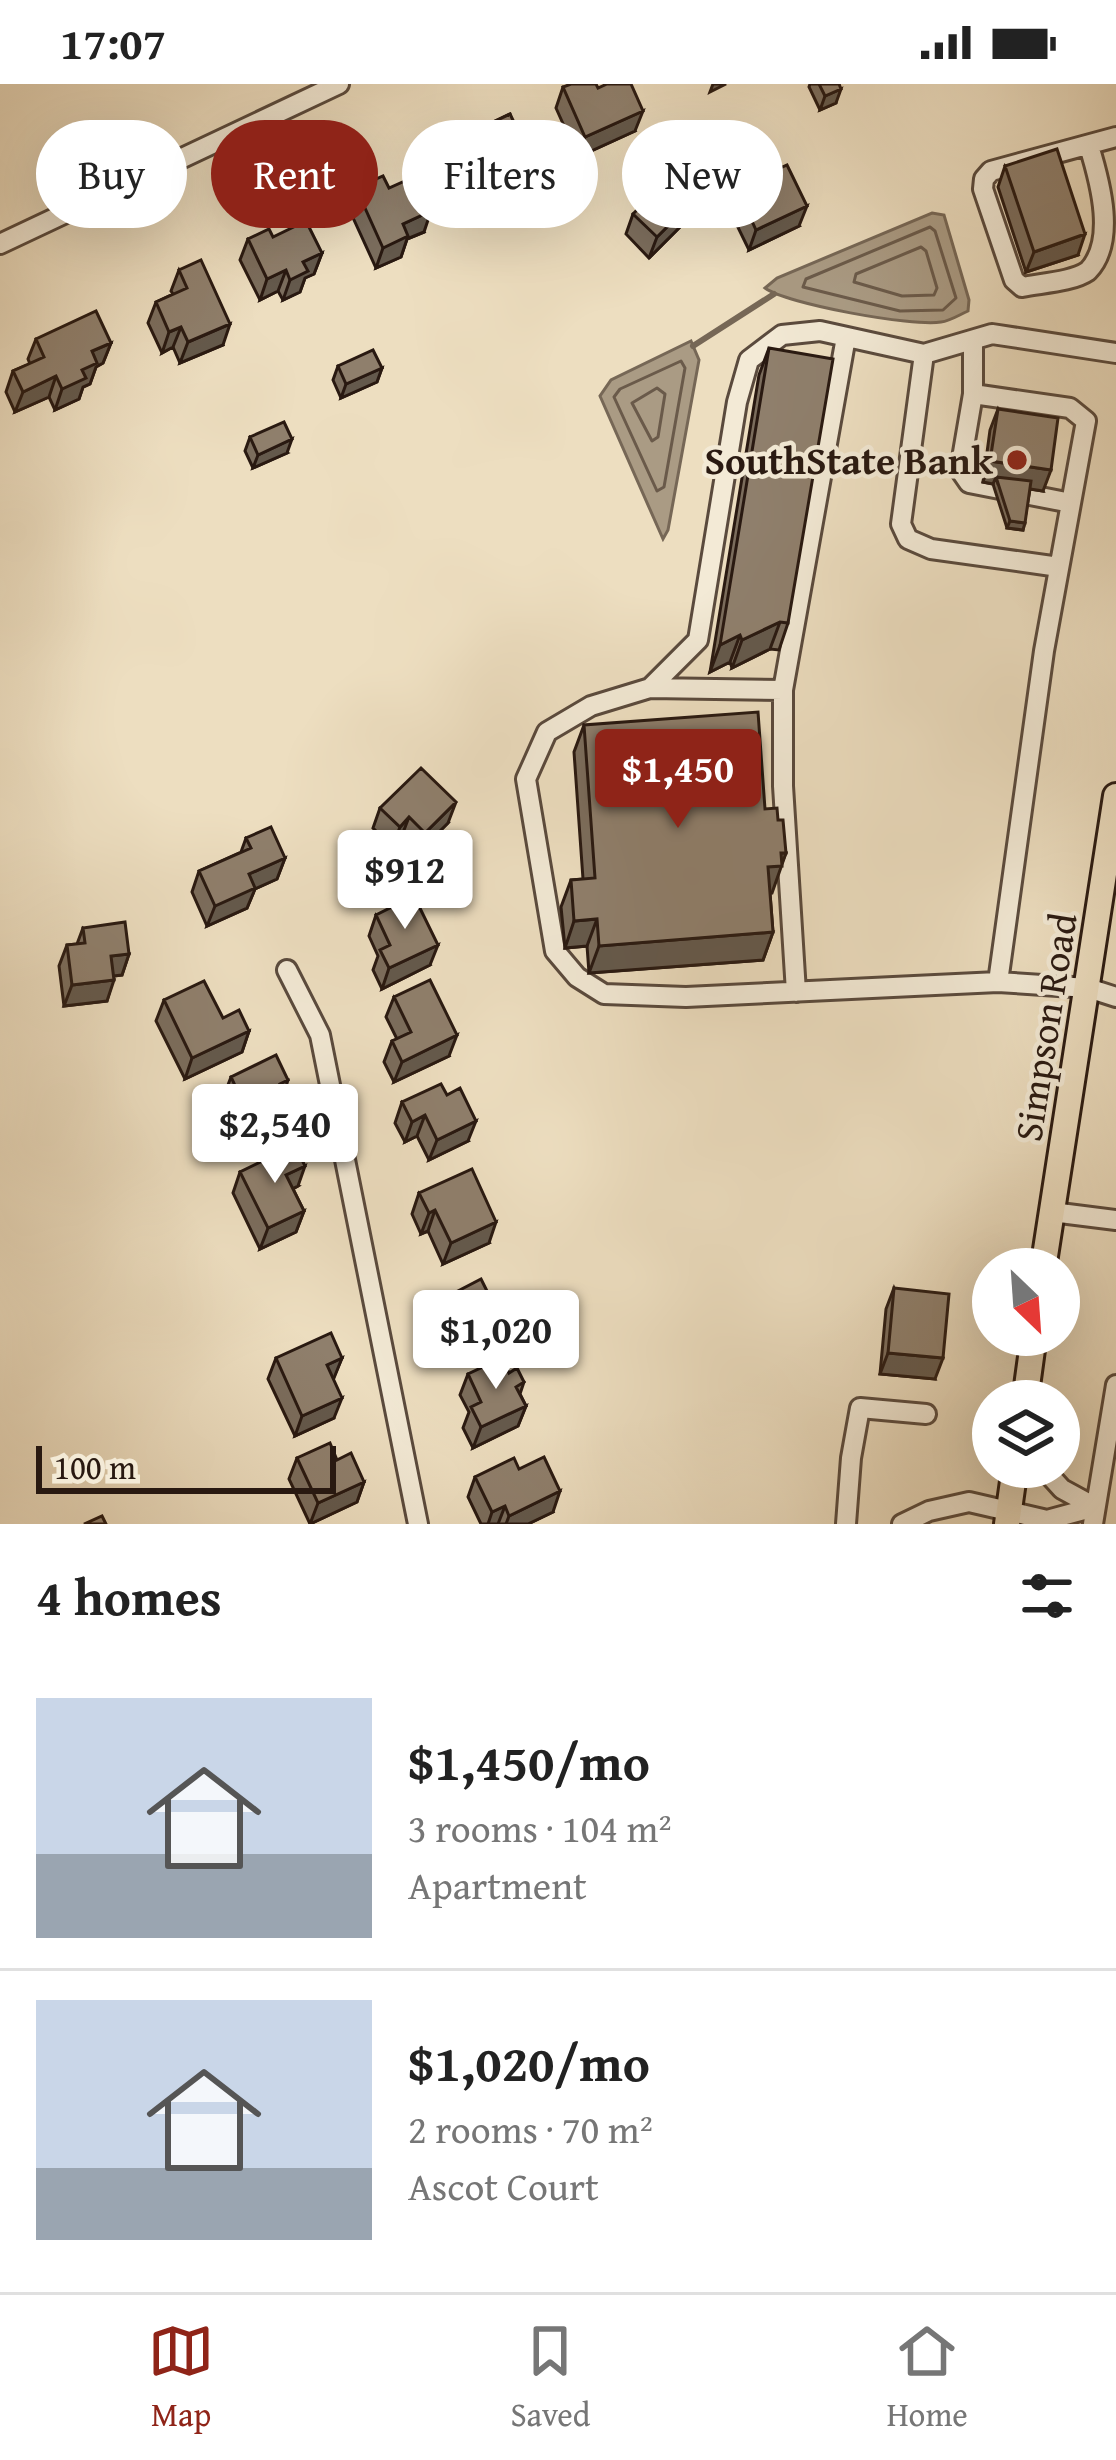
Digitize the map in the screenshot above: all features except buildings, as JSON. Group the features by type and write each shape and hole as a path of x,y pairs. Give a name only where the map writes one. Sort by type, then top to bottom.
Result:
{"main road":[{"name":"Simpson Road","path":"1046,1248 1116,796"},
{"path":"1008,1518 1012,1488"}],"street":[{"path":"0,244 339,84"},
{"path":"1090,146 1113,227 1108,243 1085,273 1022,287 1014,280 982,189 984,179 991,171 1116,137"},
{"path":"650,688 698,640 737,401 749,360 782,335 820,331 925,354 992,334 1116,353"},
{"path":"796,992 783,786 783,690 846,337"},
{"path":"973,340 973,394 960,470 969,483 1071,503"},
{"path":"925,354 901,524 908,539 931,549 1060,567"},
{"path":"973,394 1070,408 1086,421 998,982"},
{"path":"783,690 650,688 591,706 548,732 526,778 555,951 577,977 604,994 686,997 998,982 1088,988 1116,997"},
{"path":"286,970 320,1035 418,1524"},
{"path":"1052,1212 1116,1220"},
{"path":"1094,1516 1116,1385"},
{"path":"846,1524 850,1457 860,1408 926,1414"},
{"path":"1061,1488 1094,1516"},
{"path":"902,1524 929,1511 968,1502 1008,1518 1047,1520 1116,1511"}],"water":[{"path":"932,213 944,215 969,300 968,311 954,318 926,323 879,318 797,301 765,288 777,278"},
{"path":"691,341 699,360 663,539 600,396 611,380"}],"waterway":[{"path":"693,346 774,294"}],"place":[{"name":"SouthState Bank","path":"1017,460"}]}
